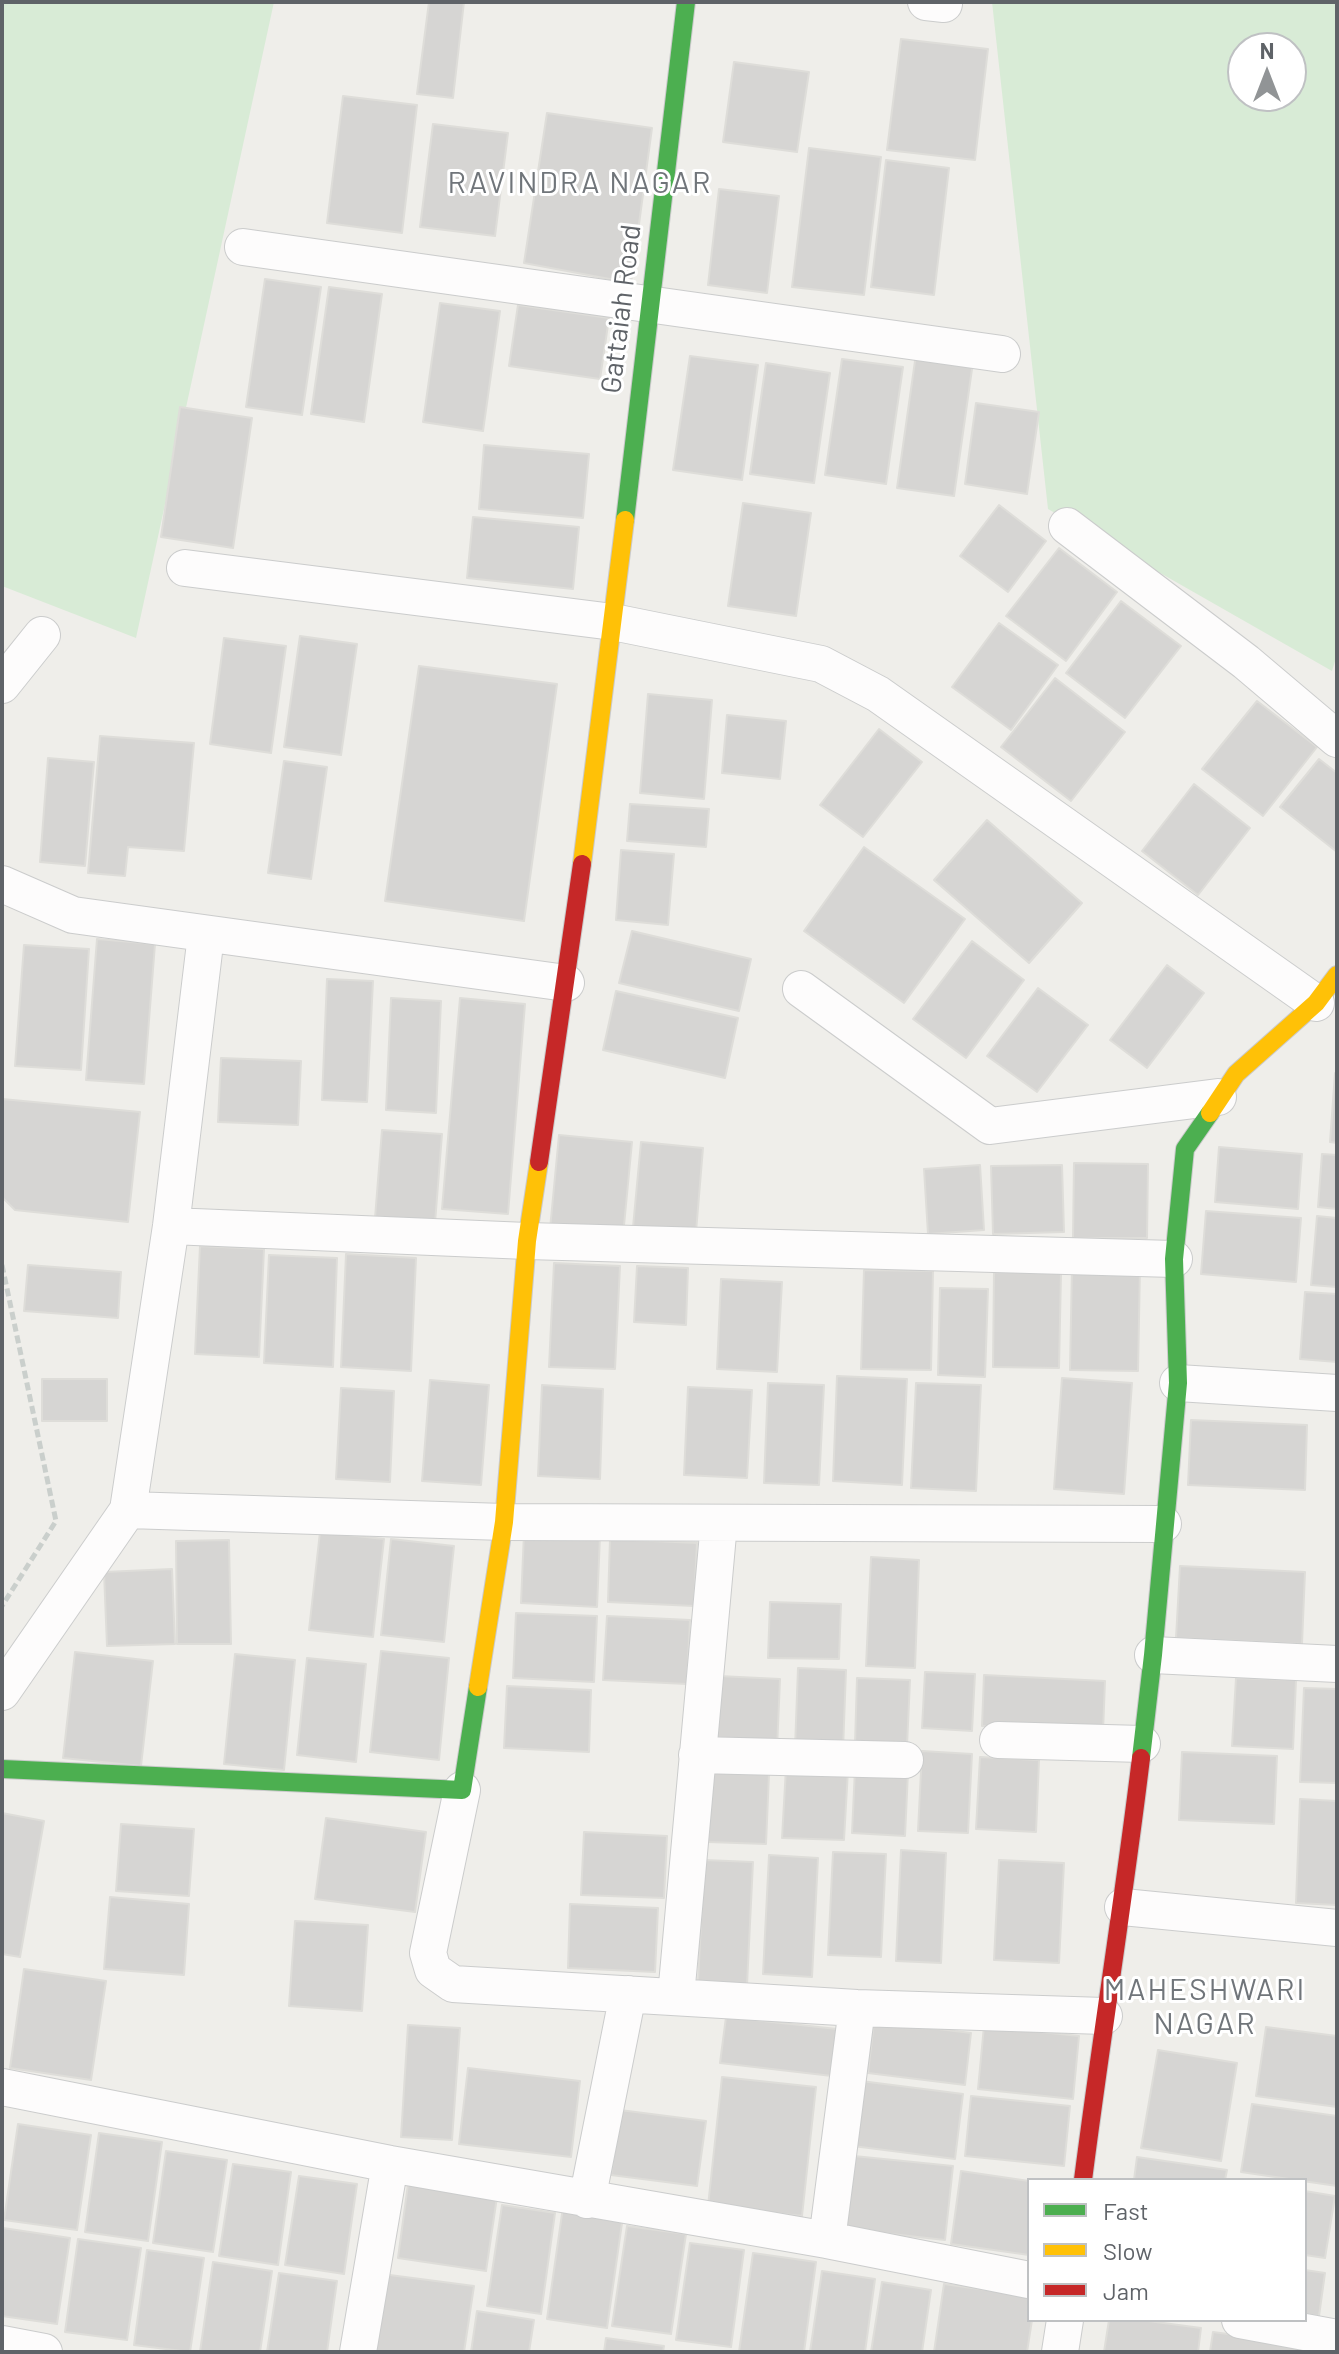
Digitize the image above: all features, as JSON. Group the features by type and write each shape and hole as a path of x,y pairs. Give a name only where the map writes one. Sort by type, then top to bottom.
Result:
{"street":[{"name":"Gattaiah Road","path":"462,1790 504,1522 527,1241 566,983 613,622 686,2"},
{"path":"243,247 1002,354"},
{"path":"1067,526 1246,662 1337,739"},
{"path":"185,568 613,622 821,664 864,686 1326,989 1236,1074 1185,1149 1174,1259 1178,1383 1153,1655 1123,1907 1104,2016 1083,2178"},
{"path":"2,685 42,635"},
{"path":"2,884 73,915 566,983"},
{"path":"2,1692 128,1510 171,1226 206,935"},
{"path":"801,989 990,1126 1218,1097"},
{"path":"171,1226 527,1241 1174,1259"},
{"path":"1178,1383 1337,1393"},
{"path":"128,1510 504,1522 1163,1524"},
{"path":"676,1996 719,1523"},
{"path":"1153,1655 1337,1664"},
{"path":"998,1740 1142,1744"},
{"path":"697,1755 905,1760"},
{"path":"2,1769 462,1790 428,1953 433,1970 453,1984 857,2008 1104,2016"},
{"path":"1123,1907 1337,1928"},
{"path":"587,2200 628,1994"},
{"path":"827,2240 857,2008"},
{"path":"2,2087 390,2164 827,2240 1027,2280"},
{"path":"358,2352 390,2164"},
{"path":"1060,2352 1065,2322"},
{"path":"1251,2322 1337,2338"},
{"path":"2,2344 44,2352"},
{"path":"1336,2352 1337,2344"}],"path":[{"path":"2,1265 56,1521 2,1606"}],"green space":[{"path":"2,2 274,2 136,638 2,586"},
{"path":"992,2 1337,2 1337,655 1332,671 1048,509"}],"building":[{"path":"429,2 464,2 453,98 417,94"},
{"path":"901,39 988,49 975,160 887,150"},
{"path":"734,62 809,72 797,152 723,142"},
{"path":"343,96 417,105 402,233 327,223"},
{"path":"547,113 652,128 631,283 524,263"},
{"path":"433,124 508,133 495,236 420,227"},
{"path":"809,148 881,157 864,295 792,287"},
{"path":"886,160 949,168 934,295 871,287"},
{"path":"719,189 779,196 767,293 708,285"},
{"path":"265,279 321,287 302,415 246,407"},
{"path":"329,287 382,294 364,422 311,414"},
{"path":"440,303 500,311 483,431 423,422"},
{"path":"518,305 609,318 600,379 509,366"},
{"path":"916,354 973,362 954,496 897,488"},
{"path":"690,356 758,365 742,480 673,470"},
{"path":"842,359 903,367 886,484 825,475"},
{"path":"766,363 830,373 814,483 750,474"},
{"path":"976,403 1039,412 1027,494 965,484"},
{"path":"180,407 252,418 233,548 161,537"},
{"path":"484,445 589,454 583,518 479,509"},
{"path":"743,503 811,513 796,616 728,606"},
{"path":"999,505 1046,541 1008,592 960,556"},
{"path":"473,517 579,527 573,589 467,578"},
{"path":"1059,548 1117,592 1066,661 1006,616"},
{"path":"1121,601 1181,646 1125,718 1066,673"},
{"path":"999,623 1058,665 1011,730 952,687"},
{"path":"300,636 357,644 341,755 284,747"},
{"path":"224,638 286,646 271,753 210,744"},
{"path":"419,666 557,684 524,921 385,901"},
{"path":"1055,678 1125,732 1071,801 1001,747"},
{"path":"648,694 712,700 704,799 640,793"},
{"path":"1257,701 1317,747 1263,816 1202,769"},
{"path":"727,715 786,721 780,779 722,773"},
{"path":"879,729 922,762 863,837 820,805"},
{"path":"100,736 194,743 184,851 128,847 125,876 88,873"},
{"path":"48,758 94,762 85,866 40,862"},
{"path":"1319,759 1337,773 1337,852 1280,807"},
{"path":"284,761 327,767 311,879 268,873"},
{"path":"1194,784 1250,828 1198,895 1142,851"},
{"path":"630,804 709,809 706,847 627,841"},
{"path":"987,820 1082,903 1029,963 934,880"},
{"path":"864,847 965,919 904,1003 804,931"},
{"path":"621,850 674,854 668,925 616,920"},
{"path":"632,931 751,959 739,1011 619,983"},
{"path":"97,939 155,944 144,1084 86,1080"},
{"path":"972,941 1024,980 966,1058 913,1019"},
{"path":"24,945 89,949 81,1070 15,1066"},
{"path":"1167,965 1204,993 1147,1068 1110,1040"},
{"path":"327,979 373,981 367,1102 322,1100"},
{"path":"1038,988 1088,1025 1037,1092 987,1056"},
{"path":"616,991 738,1018 725,1078 603,1050"},
{"path":"391,998 441,1001 436,1113 386,1110"},
{"path":"460,998 525,1004 508,1214 442,1209"},
{"path":"221,1058 301,1061 298,1125 218,1122"},
{"path":"1337,1073 1337,1143 1330,1142"},
{"path":"2,1099 140,1112 128,1222 15,1210 2,1197"},
{"path":"382,1130 442,1134 435,1223 375,1218"},
{"path":"559,1135 632,1142 623,1236 550,1229"},
{"path":"641,1142 703,1148 696,1232 633,1227"},
{"path":"1219,1147 1302,1154 1298,1209 1215,1202"},
{"path":"1322,1154 1337,1155 1337,1209 1318,1207"},
{"path":"1074,1163 1148,1164 1147,1238 1073,1238"},
{"path":"980,1165 984,1230 928,1234 924,1169"},
{"path":"1062,1165 1064,1232 993,1234 991,1166"},
{"path":"1206,1211 1301,1218 1296,1282 1201,1274"},
{"path":"1317,1216 1337,1218 1337,1287 1311,1285"},
{"path":"200,1246 264,1249 259,1357 195,1354"},
{"path":"346,1254 416,1258 411,1371 341,1367"},
{"path":"269,1255 337,1258 333,1367 264,1363"},
{"path":"554,1263 620,1266 615,1369 549,1367"},
{"path":"28,1265 121,1272 118,1318 24,1311"},
{"path":"637,1266 688,1268 686,1325 634,1322"},
{"path":"1072,1266 1140,1267 1138,1371 1070,1370"},
{"path":"864,1270 933,1271 931,1370 861,1369"},
{"path":"994,1272 1061,1273 1059,1368 993,1367"},
{"path":"721,1279 782,1282 777,1372 717,1369"},
{"path":"940,1288 988,1289 985,1377 938,1375"},
{"path":"1305,1292 1337,1294 1337,1362 1300,1359"},
{"path":"837,1376 907,1379 902,1485 833,1481"},
{"path":"1062,1378 1132,1383 1124,1494 1054,1489"},
{"path":"42,1379 107,1379 107,1421 42,1421"},
{"path":"430,1380 489,1385 481,1485 422,1481"},
{"path":"768,1383 824,1385 819,1485 764,1483"},
{"path":"916,1383 981,1385 976,1491 911,1488"},
{"path":"542,1385 603,1389 600,1479 538,1476"},
{"path":"688,1387 752,1390 747,1478 684,1475"},
{"path":"341,1388 394,1391 390,1482 336,1479"},
{"path":"1191,1420 1307,1425 1305,1490 1188,1485"},
{"path":"320,1532 384,1539 373,1637 309,1630"},
{"path":"524,1533 600,1536 597,1607 521,1603"},
{"path":"391,1539 454,1546 444,1642 381,1635"},
{"path":"610,1539 697,1543 694,1606 608,1602"},
{"path":"229,1540 231,1644 177,1644 176,1541"},
{"path":"871,1557 919,1560 915,1668 866,1666"},
{"path":"1180,1566 1305,1572 1302,1644 1176,1638"},
{"path":"172,1569 175,1644 107,1646 104,1572"},
{"path":"770,1602 841,1604 839,1659 768,1658"},
{"path":"516,1613 597,1616 594,1682 513,1678"},
{"path":"607,1616 690,1620 687,1684 603,1680"},
{"path":"381,1651 449,1658 439,1760 370,1752"},
{"path":"75,1652 153,1661 141,1766 63,1758"},
{"path":"235,1654 295,1660 284,1770 224,1764"},
{"path":"307,1658 366,1664 356,1762 297,1755"},
{"path":"798,1668 846,1670 843,1750 795,1748"},
{"path":"925,1672 975,1674 972,1731 922,1728"},
{"path":"984,1675 1105,1681 1103,1732 982,1726"},
{"path":"719,1676 780,1679 777,1749 716,1746"},
{"path":"857,1678 910,1680 907,1746 855,1744"},
{"path":"1236,1678 1296,1680 1293,1749 1232,1746"},
{"path":"507,1686 591,1690 589,1752 504,1748"},
{"path":"1304,1688 1337,1689 1337,1783 1300,1782"},
{"path":"922,1751 972,1754 968,1833 918,1831"},
{"path":"1182,1752 1277,1756 1274,1824 1179,1820"},
{"path":"980,1757 1039,1760 1036,1832 976,1829"},
{"path":"786,1768 848,1770 844,1840 782,1838"},
{"path":"855,1769 908,1772 905,1836 852,1833"},
{"path":"711,1771 769,1774 766,1844 708,1842"},
{"path":"1300,1799 1337,1801 1337,1905 1296,1903"},
{"path":"2,1813 44,1821 20,1957 2,1954"},
{"path":"326,1818 426,1832 415,1912 315,1899"},
{"path":"121,1824 194,1829 189,1896 116,1891"},
{"path":"584,1832 667,1836 664,1898 581,1895"},
{"path":"901,1850 946,1853 941,1963 896,1961"},
{"path":"833,1852 886,1854 881,1957 828,1955"},
{"path":"769,1855 818,1858 812,1977 763,1974"},
{"path":"704,1860 753,1862 747,1985 698,1983"},
{"path":"999,1860 1064,1863 1059,1963 994,1960"},
{"path":"110,1897 189,1904 184,1975 104,1969"},
{"path":"570,1904 658,1908 655,1972 568,1968"},
{"path":"295,1921 368,1925 362,2011 289,2006"},
{"path":"24,1969 106,1981 91,2080 10,2068"},
{"path":"726,2017 837,2029 832,2076 720,2063"},
{"path":"874,2021 971,2033 965,2085 868,2073"},
{"path":"408,2025 460,2028 452,2140 401,2137"},
{"path":"984,2026 1079,2036 1073,2099 978,2089"},
{"path":"1266,2027 1337,2036 1337,2107 1256,2096"},
{"path":"1158,2050 1237,2063 1221,2161 1141,2148"},
{"path":"468,2068 580,2081 571,2157 459,2144"},
{"path":"722,2077 816,2087 802,2216 708,2206"},
{"path":"861,2081 963,2094 955,2159 853,2146"},
{"path":"971,2096 1070,2106 1064,2166 965,2156"},
{"path":"1252,2104 1337,2116 1337,2186 1307,2182 1307,2178 1241,2172"},
{"path":"620,2110 706,2121 697,2186 611,2175"},
{"path":"18,2124 91,2135 77,2230 4,2220"},
{"path":"99,2133 162,2142 148,2241 85,2232"},
{"path":"166,2151 227,2160 213,2252 153,2243"},
{"path":"854,2156 953,2166 945,2240 846,2229"},
{"path":"1137,2157 1227,2170 1225,2178 1134,2178"},
{"path":"233,2164 291,2172 278,2265 219,2256"},
{"path":"961,2171 1027,2181 1027,2255 951,2244"},
{"path":"299,2176 357,2184 344,2274 285,2265"},
{"path":"408,2184 497,2197 486,2271 398,2258"},
{"path":"1307,2191 1335,2196 1325,2258 1307,2255"},
{"path":"502,2205 555,2213 541,2314 487,2306"},
{"path":"563,2207 623,2216 607,2328 547,2319"},
{"path":"627,2226 686,2234 671,2334 612,2326"},
{"path":"3,2228 70,2238 57,2324 2,2316"},
{"path":"78,2239 141,2248 127,2340 65,2332"},
{"path":"690,2243 744,2250 731,2347 676,2340"},
{"path":"147,2250 204,2258 190,2352 134,2345"},
{"path":"753,2253 816,2262 804,2352 739,2352"},
{"path":"213,2262 272,2271 260,2352 200,2352"},
{"path":"1307,2270 1325,2273 1319,2316 1307,2314"},
{"path":"822,2271 875,2279 865,2352 810,2352"},
{"path":"279,2273 337,2281 327,2352 267,2352"},
{"path":"382,2274 474,2286 464,2352 370,2352"},
{"path":"882,2282 931,2290 922,2352 871,2352"},
{"path":"944,2284 1027,2296 1027,2322 1032,2322 1027,2352 934,2352"},
{"path":"477,2311 534,2320 529,2352 471,2352"},
{"path":"1109,2322 1156,2322 1201,2328 1198,2352 1104,2352"},
{"path":"1213,2332 1302,2344 1300,2352 1210,2352"},
{"path":"606,2338 664,2346 663,2352 604,2352"}],"traffic: fast":[{"path":"625,520 686,2"},
{"path":"1141,1758 1178,1383 1174,1259 1185,1149 1210,1113"},
{"path":"2,1769 462,1790 478,1687"}],"traffic: slow":[{"path":"582,864 625,520"},
{"path":"1210,1113 1236,1074 1316,1003 1337,975"},
{"path":"478,1687 504,1522 527,1241 539,1162"}],"traffic: jam":[{"path":"539,1162 582,864"},
{"path":"1083,2178 1141,1758"}],"district":[{"name":"RAVINDRA NAGAR","path":"580,183"},
{"name":"MAHESHWARI NAGAR","path":"1205,2007"}]}
